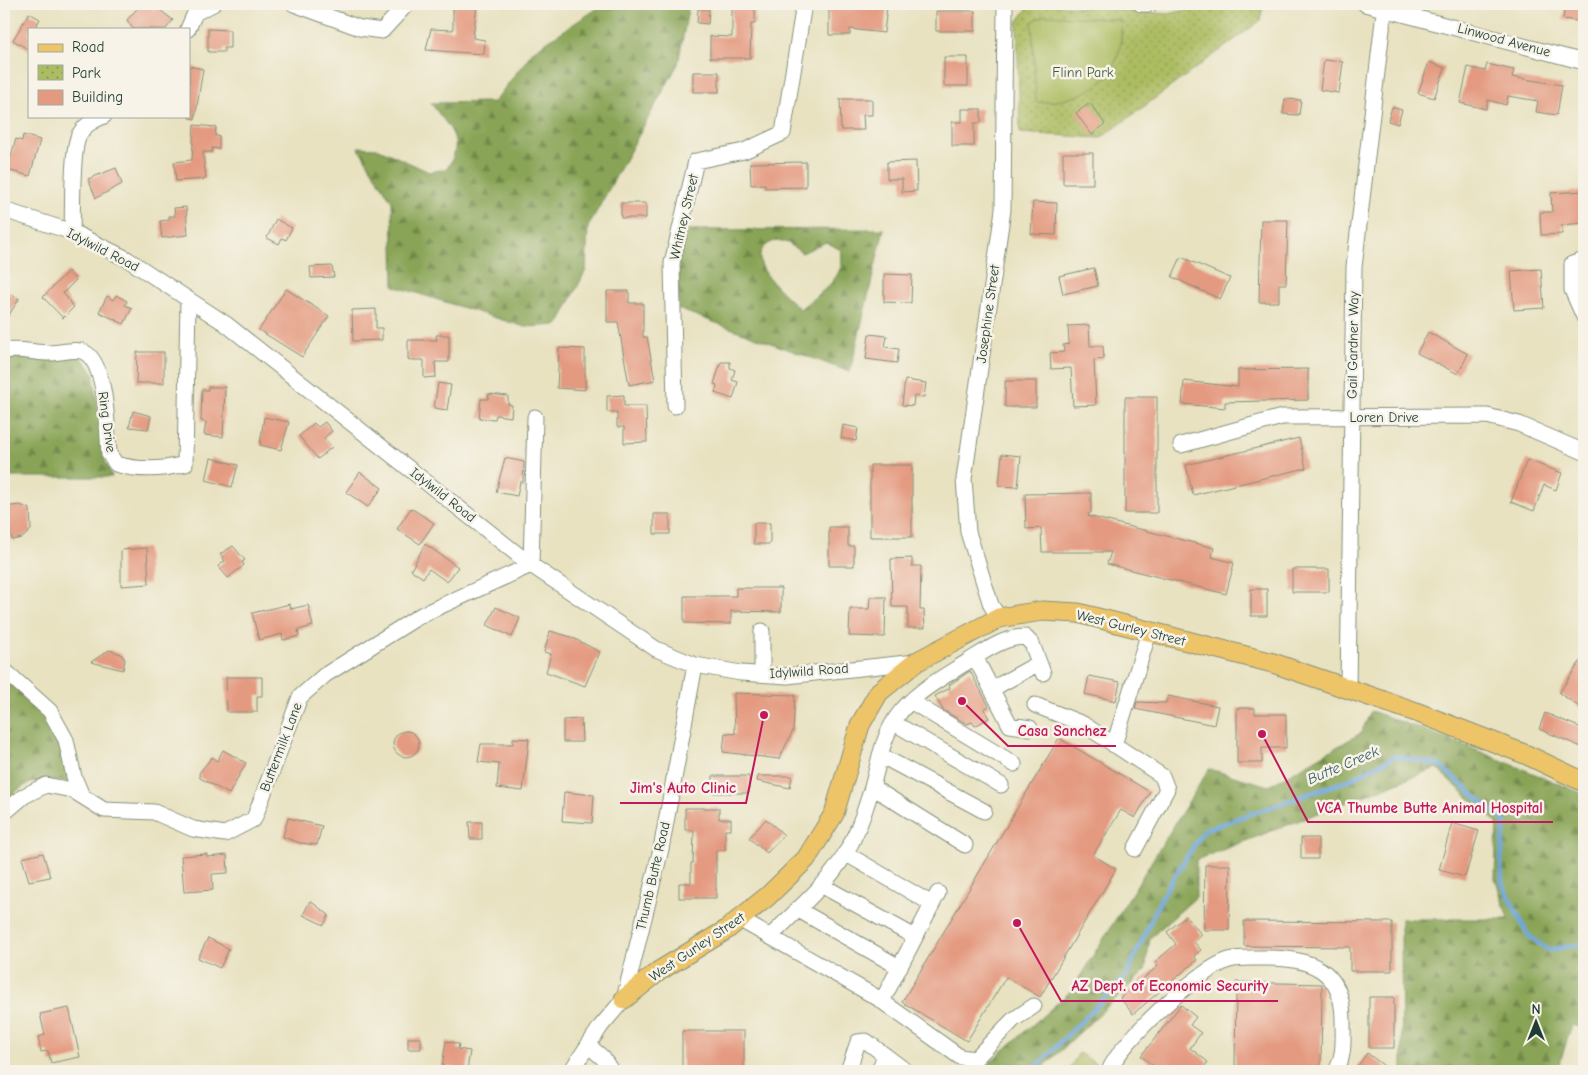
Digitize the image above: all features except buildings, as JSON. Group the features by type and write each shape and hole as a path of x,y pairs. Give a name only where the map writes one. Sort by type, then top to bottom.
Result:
{"main road":[{"name":"West Gurley Street","path":"624,999 659,971 726,930 768,896 806,859 834,814 860,725 879,692 916,662 999,618 1042,611 1078,613 1273,663 1348,688 1526,755 1584,782"}],"street":[{"path":"188,28 195,13 213,4"},
{"path":"294,4 360,28 382,31 405,6"},
{"name":"Whitney Street","path":"675,406 672,263 696,162 744,152 783,132 804,4"},
{"name":"Josephine Street","path":"999,618 991,605 968,532 964,479 1003,210 1005,4"},
{"path":"1141,4 1150,4"},
{"name":"Linwood Avenue","path":"1365,4 1385,5 1584,62"},
{"name":"Gail Gardner Way","path":"1348,688 1354,267 1385,5"},
{"path":"72,232 75,153 79,135 88,123 99,118"},
{"name":"Idylwild Road","path":"4,210 72,232 127,259 226,324 531,565 656,649 695,665 741,673 787,676 916,662"},
{"path":"1584,260 1572,264 1572,290 1584,317"},
{"name":"Ring Drive","path":"4,351 16,348 48,353 82,351 94,358 100,372 109,454 116,464 134,469 169,468 185,464 188,300"},
{"name":"Loren Drive","path":"1181,445 1282,417 1487,416 1519,424 1584,452"},
{"path":"531,565 535,417"},
{"name":"Buttermilk Lane","path":"4,813 24,796 46,785 72,790 104,810 154,812 192,829 225,834 254,819 300,698 324,675 421,615 531,565"},
{"path":"762,631 762,674"},
{"path":"1114,745 1149,632"},
{"path":"770,937 821,885 845,853 859,826 880,755 894,723 912,702 942,678 991,647 1015,636 1025,636 1032,644 1041,668 992,689"},
{"path":"975,657 1010,725 1030,728"},
{"name":"Thumb Butte Road","path":"572,1071 588,1046 624,999 661,849 695,665"},
{"path":"4,670 50,711 66,740 74,777 82,796"},
{"path":"912,702 1014,764"},
{"path":"1035,705 1083,724 1162,776 1166,789 1135,849"},
{"path":"894,723 1000,785"},
{"path":"880,755 984,812"},
{"path":"872,787 965,845"},
{"path":"845,853 936,899 882,1001"},
{"path":"821,885 915,937"},
{"path":"797,909 899,967"},
{"path":"739,919 882,1001 960,1057 975,1058 1013,1020 1034,1006"},
{"path":"1109,1071 1127,1042 1212,968 1229,960 1272,958 1315,966 1324,971 1337,986 1343,1005 1344,1049 1336,1071"},
{"path":"848,1071 858,1042 866,1041 906,1071"},
{"path":"588,1046 603,1058 611,1071"},
{"path":"879,1071 885,1055"}],"green space":[{"path":"604,4 689,4 678,64 588,227 586,270 558,325 525,327 394,286 392,202 358,147 377,148 429,172 447,169 453,158 455,141 449,127 431,103 494,102 534,50"},
{"name":"Flinn Park","path":"1045,4 1169,14 1209,4 1263,4 1260,21 1101,138 1020,133 1017,22 1027,9"},
{"path":"1045,15 1120,20 1121,39 1118,56 1111,70 1100,82 1087,91 1071,98 1036,102 1032,22"},
{"path":"884,229 850,372 678,309 679,260 686,230","holes":["778,240 788,243 802,253 826,242 841,250 842,260 836,277 823,291 800,309 774,284 761,264 760,254 765,246"]},
{"path":"4,355 79,355 93,372 104,458 112,477 4,477"},
{"path":"4,677 44,712 59,735 69,782 33,782 20,788 4,802"},
{"path":"1371,711 1449,739 1584,794 1584,1028 1572,1025 1557,1071 1402,1071 1401,919 1508,919 1495,878 1497,823 1436,768 1196,860 1196,897 1150,938 1145,971 1039,1071 980,1071 1071,991 1209,769 1269,786 1361,733"},
{"path":"1079,1053 1098,1065 1093,1071 1068,1071"}],"waterway":[{"name":"Butte Creek","path":"1032,1071 1126,976 1162,896 1204,830 1349,780 1396,756 1439,765 1505,822 1501,860 1502,883 1528,935 1548,950 1584,944"}],"place":[{"name":"Casa Sanchez","path":"962,701"},
{"name":"Jim's Auto Clinic","path":"764,715"},
{"name":"VCA Thumbe Butte Animal Hospital","path":"1262,734"},
{"name":"AZ Dept. of Economic Security","path":"1017,923"}]}
